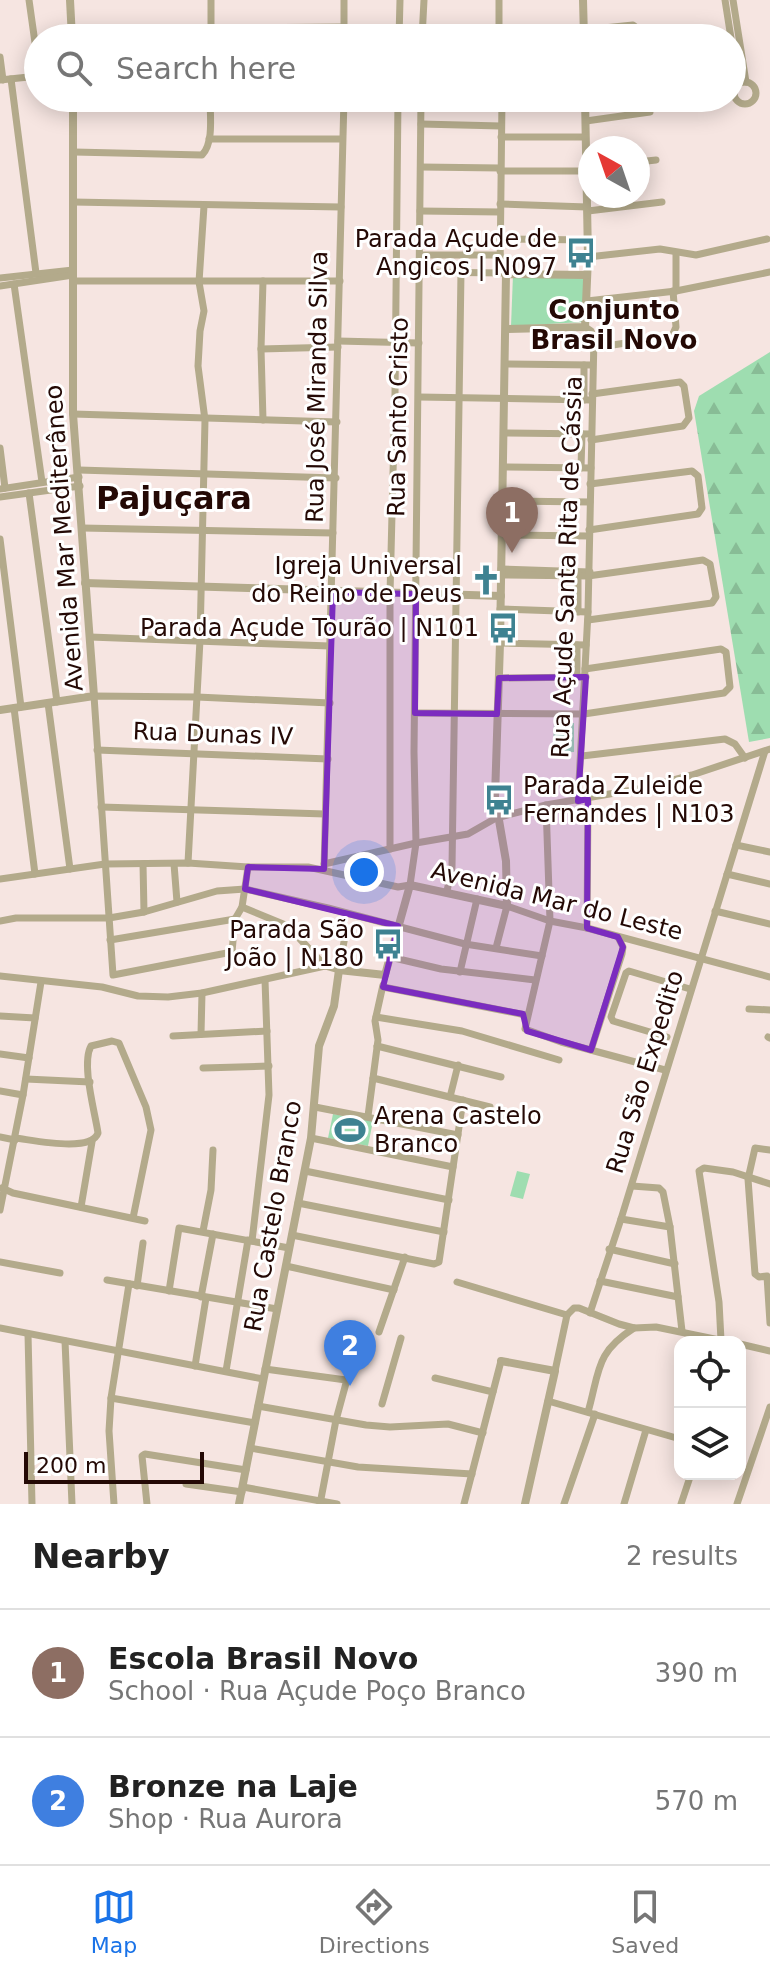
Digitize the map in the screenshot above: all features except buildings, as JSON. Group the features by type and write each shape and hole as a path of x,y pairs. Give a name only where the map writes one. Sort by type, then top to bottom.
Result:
{"street":[{"path":"29,0 32,24"},
{"path":"70,0 71,24"},
{"path":"211,0 211,24"},
{"path":"344,0 344,24"},
{"path":"399,24 400,0"},
{"path":"423,24 424,0"},
{"path":"499,0 499,24"},
{"path":"583,0 584,24"},
{"path":"725,0 729,24"},
{"path":"733,0 736,24"},
{"path":"0,57 36,273"},
{"name":"Avenida Mar Mediterâneo","path":"73,112 73,414 113,975 231,953 234,949 235,919"},
{"path":"74,152 197,156 206,153 210,112"},
{"name":"Rua José Miranda Silva","path":"324,867 343,112"},
{"path":"390,849 390,594 398,112"},
{"name":"Rua Santo Cristo","path":"385,975 410,885 416,843 421,112"},
{"path":"496,948 507,906 506,861 496,818 495,797 506,364 500,255 502,112"},
{"name":"Rua Açude Santa Rita de Cássia","path":"585,136 586,112"},
{"path":"586,121 650,112"},
{"path":"421,124 501,126"},
{"path":"501,137 578,137"},
{"path":"209,139 342,139"},
{"path":"650,161 656,160"},
{"path":"421,167 578,169"},
{"path":"73,202 341,207"},
{"path":"420,211 588,209 662,202"},
{"path":"188,863 200,640 205,420 198,373 204,303 199,282 204,206"},
{"name":"Rua Açude Santa Rita de Cássia","path":"578,801 588,616 591,468 588,365 593,333 585,327 588,209"},
{"path":"500,239 588,240"},
{"path":"588,257 660,249 696,255 767,239"},
{"path":"593,348 670,337 676,327 676,253"},
{"path":"421,255 500,255"},
{"path":"420,272 587,275"},
{"path":"447,891 452,867 461,272"},
{"path":"587,301 674,291 770,272"},
{"path":"0,278 36,273 199,282 340,281"},
{"path":"0,286 73,275"},
{"path":"263,281 263,420"},
{"path":"14,284 42,482"},
{"path":"506,329 585,327"},
{"path":"261,349 419,343"},
{"path":"506,364 588,365"},
{"path":"419,397 589,398 680,382 684,386 689,418 683,426 591,437 582,434 504,433"},
{"path":"73,414 337,422"},
{"path":"581,468 582,434"},
{"path":"0,448 3,488 79,478 202,474 336,478"},
{"path":"503,467 591,468"},
{"path":"502,535 589,533 698,514 702,508 698,476 692,471 590,484"},
{"path":"0,497 29,493 79,478"},
{"path":"29,493 70,869"},
{"path":"502,501 590,502"},
{"path":"82,528 333,533"},
{"path":"0,539 35,874"},
{"path":"500,609 578,612 588,616 712,603 716,597 710,564 706,561 589,574 501,572"},
{"path":"578,573 578,612"},
{"path":"85,583 501,596"},
{"path":"90,637 330,646"},
{"path":"500,643 586,645"},
{"path":"577,645 583,675"},
{"path":"415,713 584,714 724,693 730,687 726,652 721,649 583,675 499,678"},
{"path":"0,710 94,696 330,703"},
{"path":"582,756 725,739 735,744 745,758"},
{"name":"Rua Dunas IV","path":"97,750 328,759"},
{"path":"324,867 416,843 468,834 496,818 546,805 668,782 768,750"},
{"name":"Rua São Expedito","path":"590,1313 768,750"},
{"path":"587,928 588,799"},
{"path":"546,805 550,921 524,1027 527,1031 665,1070"},
{"path":"101,807 325,814"},
{"path":"736,845 770,852"},
{"name":"Avenida Mar do Leste","path":"0,878 105,864 324,867 398,887 410,885 447,891 550,921 770,977"},
{"path":"143,864 144,912"},
{"path":"174,864 177,902"},
{"path":"110,940 235,919 242,907 248,867"},
{"path":"727,874 770,884"},
{"path":"0,921 16,918 109,918 144,912 217,891 245,889 465,944 542,956"},
{"path":"460,972 477,899"},
{"path":"242,907 288,926 325,966"},
{"path":"715,911 770,924"},
{"name":"Rua Castelo Branco","path":"239,1504 311,1138 319,1046 334,1006 345,936"},
{"path":"591,1050 622,954 623,947 618,937"},
{"path":"390,957 460,972 535,980"},
{"path":"0,976 102,987 155,997 202,993 325,966 385,975 376,1017 377,1046 368,1116"},
{"path":"667,1037 613,1021 611,1017 626,973 629,971 690,989"},
{"path":"226,1371 265,1135 269,1066 265,980"},
{"path":"0,1210 26,1079 41,982"},
{"path":"383,987 526,1015"},
{"path":"201,1034 202,993"},
{"path":"749,1009 770,1010"},
{"path":"0,1016 35,1018"},
{"path":"376,1017 462,1031 559,1060"},
{"path":"173,1036 267,1031"},
{"path":"81,1207 92,1142 98,1133 88,1054 91,1046 112,1041 121,1045 146,1107 151,1130 133,1218"},
{"path":"377,1046 501,1077"},
{"path":"0,1054 29,1058"},
{"path":"450,1097 458,1065"},
{"path":"203,1068 269,1066"},
{"path":"373,1078 490,1107"},
{"path":"26,1079 90,1082"},
{"path":"0,1091 23,1095"},
{"path":"292,1235 434,1264 440,1260 463,1100"},
{"path":"315,1107 458,1135"},
{"path":"0,1137 50,1143 92,1142"},
{"path":"311,1138 453,1167"},
{"path":"770,1150 755,1148 748,1179 755,1274 759,1277 769,1276 770,1323"},
{"path":"203,1231 211,1190 213,1150"},
{"path":"724,1336 699,1171 704,1168 719,1169 770,1184"},
{"path":"305,1171 449,1200"},
{"path":"632,1186 659,1188 663,1192 682,1331"},
{"path":"2,1188 145,1221"},
{"path":"298,1203 444,1232"},
{"path":"621,1219 670,1227"},
{"path":"169,1291 179,1228 289,1248"},
{"path":"195,1366 213,1234"},
{"path":"114,1504 109,1431 111,1398 117,1350 143,1243"},
{"path":"609,1249 675,1264"},
{"path":"379,1332 405,1257"},
{"path":"0,1262 60,1273"},
{"path":"286,1266 394,1290"},
{"path":"107,1280 277,1309"},
{"path":"600,1281 678,1297"},
{"path":"457,1282 567,1315"},
{"path":"525,1504 567,1315 574,1308 634,1328 656,1327 704,1336"},
{"path":"0,1328 226,1371 346,1380"},
{"path":"320,1503 336,1420 361,1328"},
{"path":"564,1504 592,1413 605,1352 634,1328"},
{"path":"28,1334 32,1504"},
{"path":"382,1404 401,1338"},
{"path":"65,1341 72,1504"},
{"path":"746,1345 770,1351"},
{"path":"464,1504 501,1361 555,1371"},
{"path":"435,1378 493,1392"},
{"path":"111,1398 255,1423"},
{"path":"548,1401 674,1437"},
{"path":"258,1406 390,1427 448,1424 483,1433"},
{"path":"737,1504 770,1407"},
{"path":"624,1504 646,1430"},
{"path":"250,1448 358,1467 472,1474"},
{"path":"147,1504 142,1456 146,1453 246,1470"},
{"path":"681,1504 689,1480"},
{"path":"186,1484 337,1504"}],"highlighted area":[{"path":"333,592 416,594 415,713 497,714 499,678 586,677 578,801 588,799 587,928 618,937 623,947 591,1050 527,1031 523,1014 383,987 398,926 245,889 248,867 324,869"}],"green space":[{"path":"513,275 585,276 584,322 511,326"},
{"path":"770,352 770,738 749,742 694,411 699,396"},
{"path":"554,723 574,723 574,752 553,752"},
{"name":"Arena Castelo Branco","path":"333,1114 373,1121 368,1146 328,1138"},
{"path":"517,1171 530,1174 523,1199 510,1196"}],"place":[{"name":"Parada Açude de Angicos | N097","path":"581,253"},
{"name":"Escola Brasil Novo","path":"512,553"},
{"name":"Igreja Universal do Reino de Deus","path":"486,580"},
{"name":"Parada Açude Tourão | N101","path":"503,628"},
{"name":"Parada Zuleide Fernandes | N103","path":"499,800"},
{"name":"Parada São João | N180","path":"388,944"},
{"name":"Arena Castelo Branco","path":"350,1130"},
{"name":"Bronze na Laje","path":"350,1386"}],"district":[{"name":"Conjunto Brasil Novo","path":"614,325"},
{"name":"Pajuçara","path":"174,498"}]}
